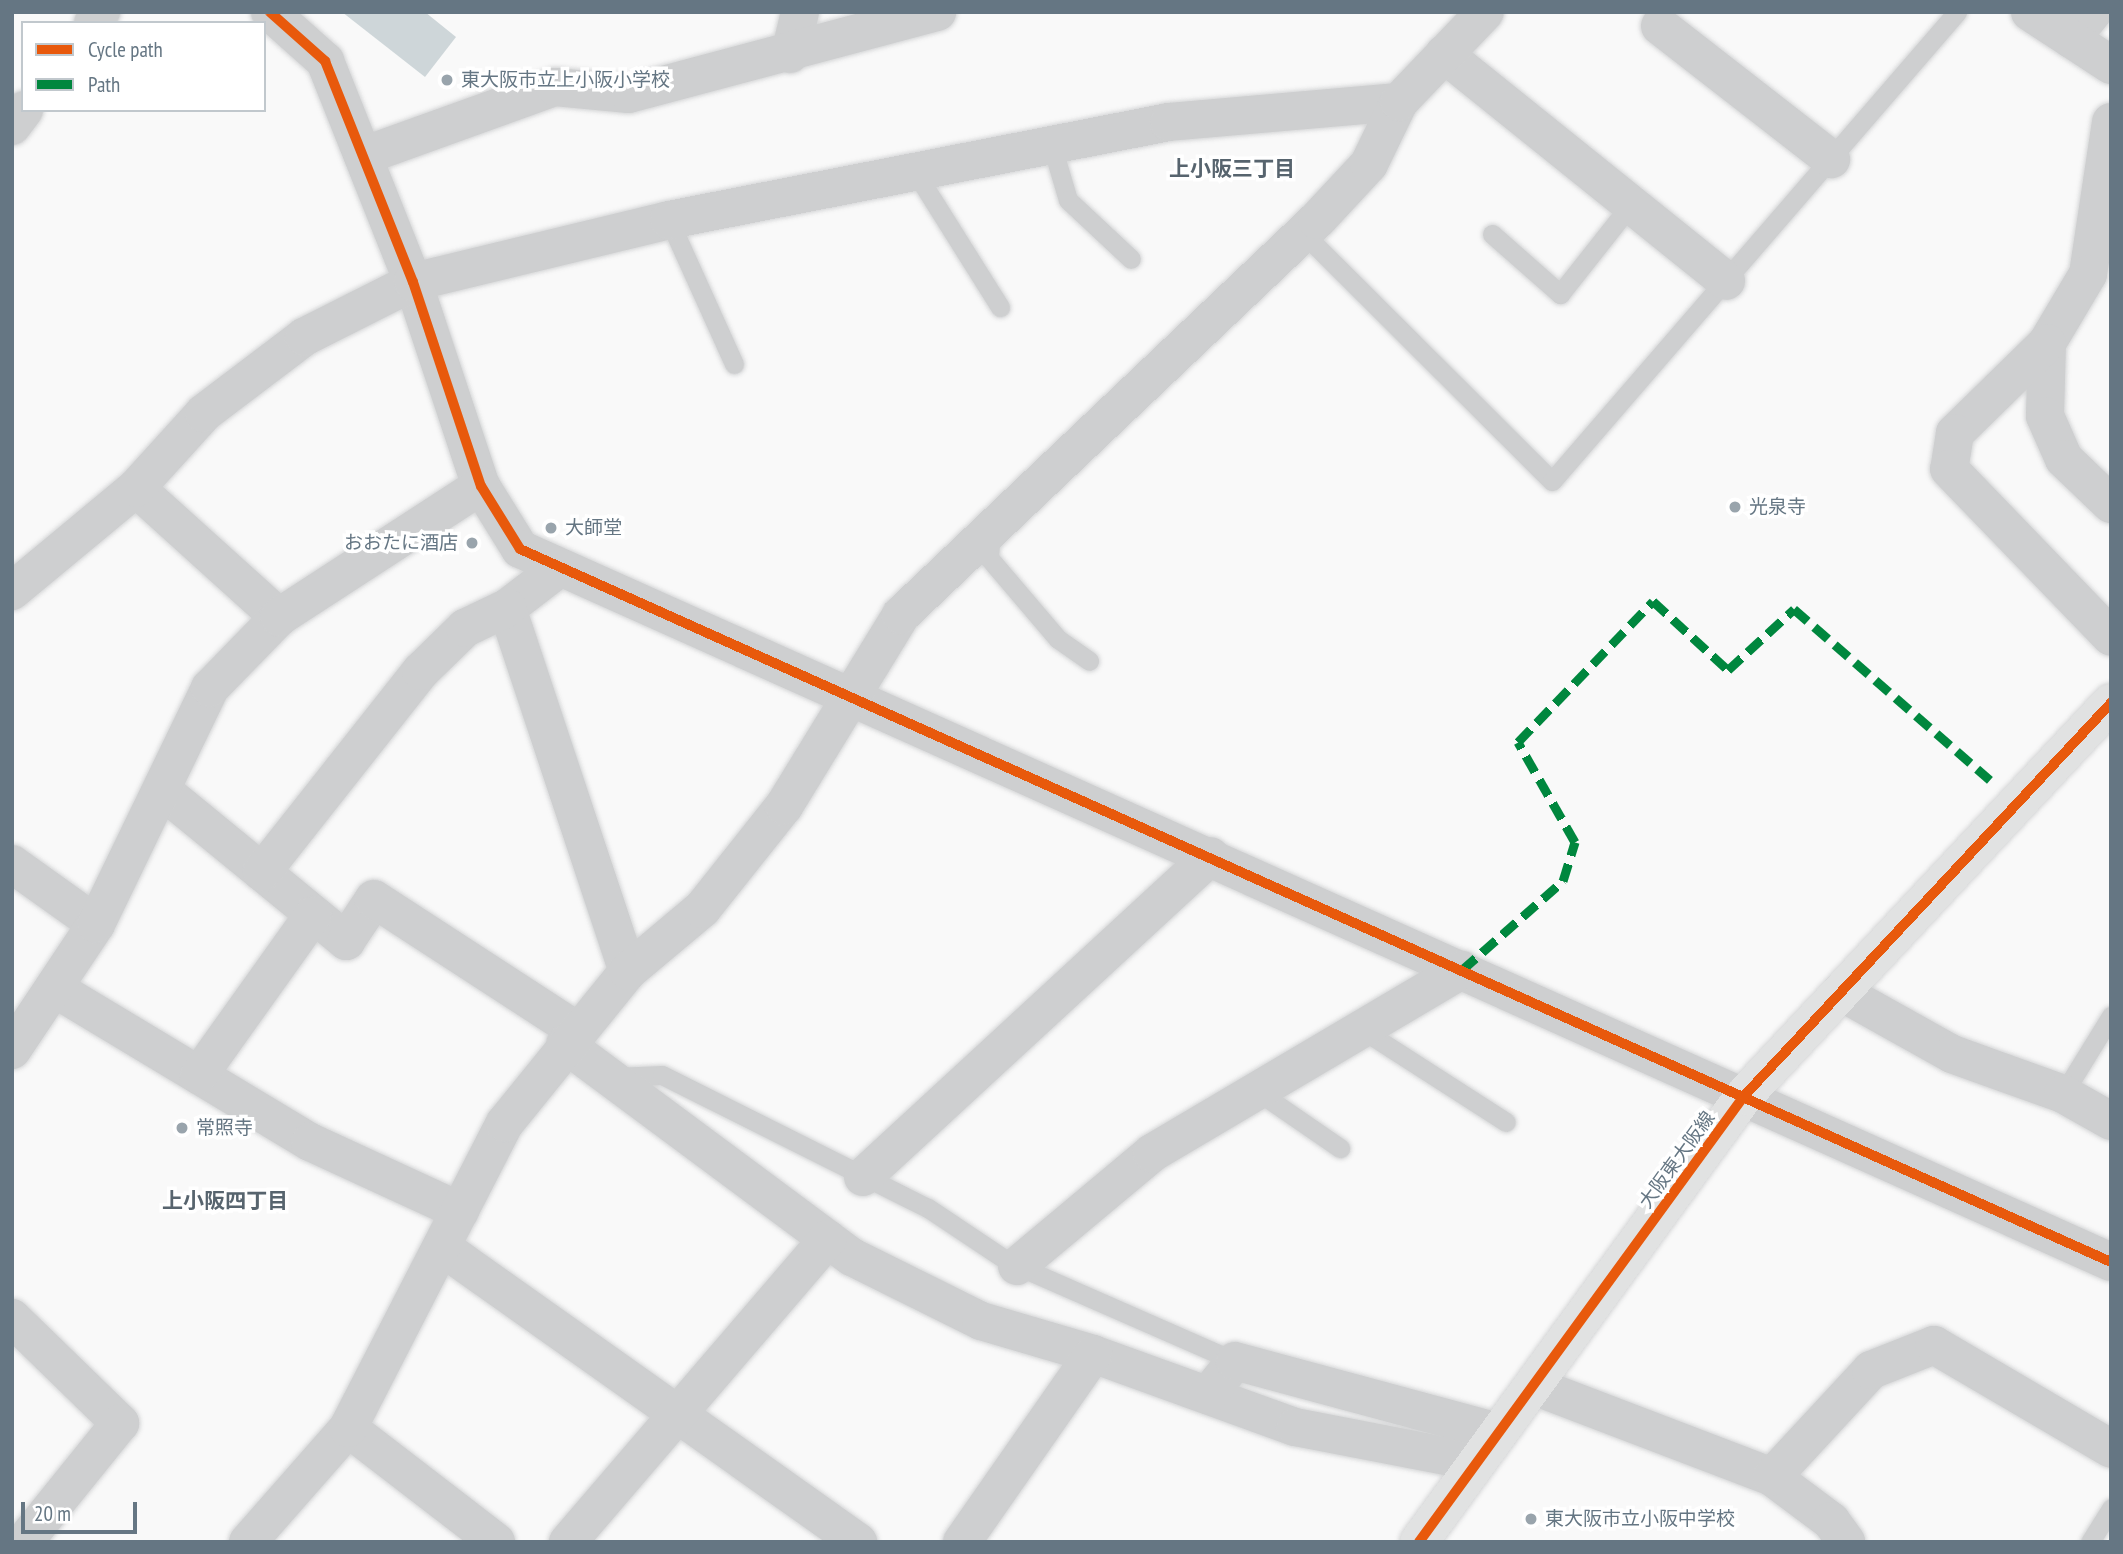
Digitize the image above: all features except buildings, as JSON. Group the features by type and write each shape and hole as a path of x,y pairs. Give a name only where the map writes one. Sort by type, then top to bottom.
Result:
{"main road":[{"name":"大阪東大阪線","path":"1419,1542 1744,1096 2111,703"}],"street":[{"path":"270,12 325,61 414,282 481,486 520,549 558,569 855,695 2111,1262"},
{"path":"790,54 800,12"},
{"path":"363,156 555,86 629,94 790,54 937,12"},
{"path":"248,1542 348,1428 505,1123 571,1038 628,971 702,909 784,806 855,695 901,615 1303,233 1369,164 1399,102 1485,12"},
{"path":"2030,12 2082,26 2111,65"},
{"path":"1660,26 1831,159"},
{"path":"1444,54 1726,281"},
{"path":"12,591 136,488 204,413 304,337 414,282 668,219 1169,122 1399,102"},
{"path":"2111,122 2088,274 2047,343 1955,433 1950,469 2111,637"},
{"path":"2047,343 2045,416 2064,459 2111,503"},
{"path":"12,1050 57,990 96,924 163,791 210,688 279,617 481,486"},
{"path":"136,488 279,617"},
{"path":"262,872 421,671 465,628 507,608 558,569"},
{"path":"507,608 628,971"},
{"path":"163,791 346,941 374,899 571,1038 609,1077 828,1239 981,1321 1093,1354 1295,1427 1488,1447"},
{"path":"863,1177 1210,856"},
{"path":"12,864 96,924"},
{"path":"199,1074 313,915"},
{"path":"1017,1266 1152,1153 1462,970"},
{"path":"57,990 310,1142 460,1211"},
{"path":"1841,992 1952,1054 2063,1094 2111,1121"},
{"path":"568,1542 682,1416 828,1239"},
{"path":"443,1248 858,1542"},
{"path":"12,1318 120,1423 24,1542"},
{"path":"1772,1477 1871,1370 1934,1345 2111,1449"},
{"path":"962,1542 1093,1354"},
{"path":"1208,1395 1235,1361 1488,1447"},
{"path":"1534,1386 1772,1477 1830,1521 1846,1542"},
{"path":"348,1428 496,1542"}],"lane":[{"path":"1303,233 1552,481 1958,12"},
{"path":"1052,146 1068,200 1131,260"},
{"path":"914,170 1000,307"},
{"path":"1492,234 1560,294 1631,204"},
{"path":"668,219 734,364"},
{"path":"992,529 989,558 1058,639 1089,661"},
{"path":"2063,1094 2111,1016"},
{"path":"1362,1029 1506,1122"},
{"path":"609,1077 662,1075 928,1208 1017,1266 1235,1361"},
{"path":"1257,1091 1340,1148"},
{"path":"2090,1542 2111,1508"}],"shaded area":[{"path":"342,12 425,12 456,37 425,77"}],"marked path":[{"path":"1462,970 1563,881 1575,842 1518,742 1653,601 1728,670 1794,609 1990,780"}],"cycle path":[{"path":"270,12 325,61 413,282 481,486 520,549 2111,1262"},
{"path":"1419,1542 1744,1096 2111,703"}],"place":[{"name":"東大阪市立上小阪小学校","path":"447,80"},
{"name":"光泉寺","path":"1735,507"},
{"name":"大師堂","path":"551,528"},
{"name":"おおたに酒店","path":"472,543"},
{"name":"常照寺","path":"182,1128"},
{"name":"東大阪市立小阪中学校","path":"1531,1519"}],"district":[{"name":"上小阪三丁目","path":"1232,169"},
{"name":"上小阪四丁目","path":"225,1201"}]}
